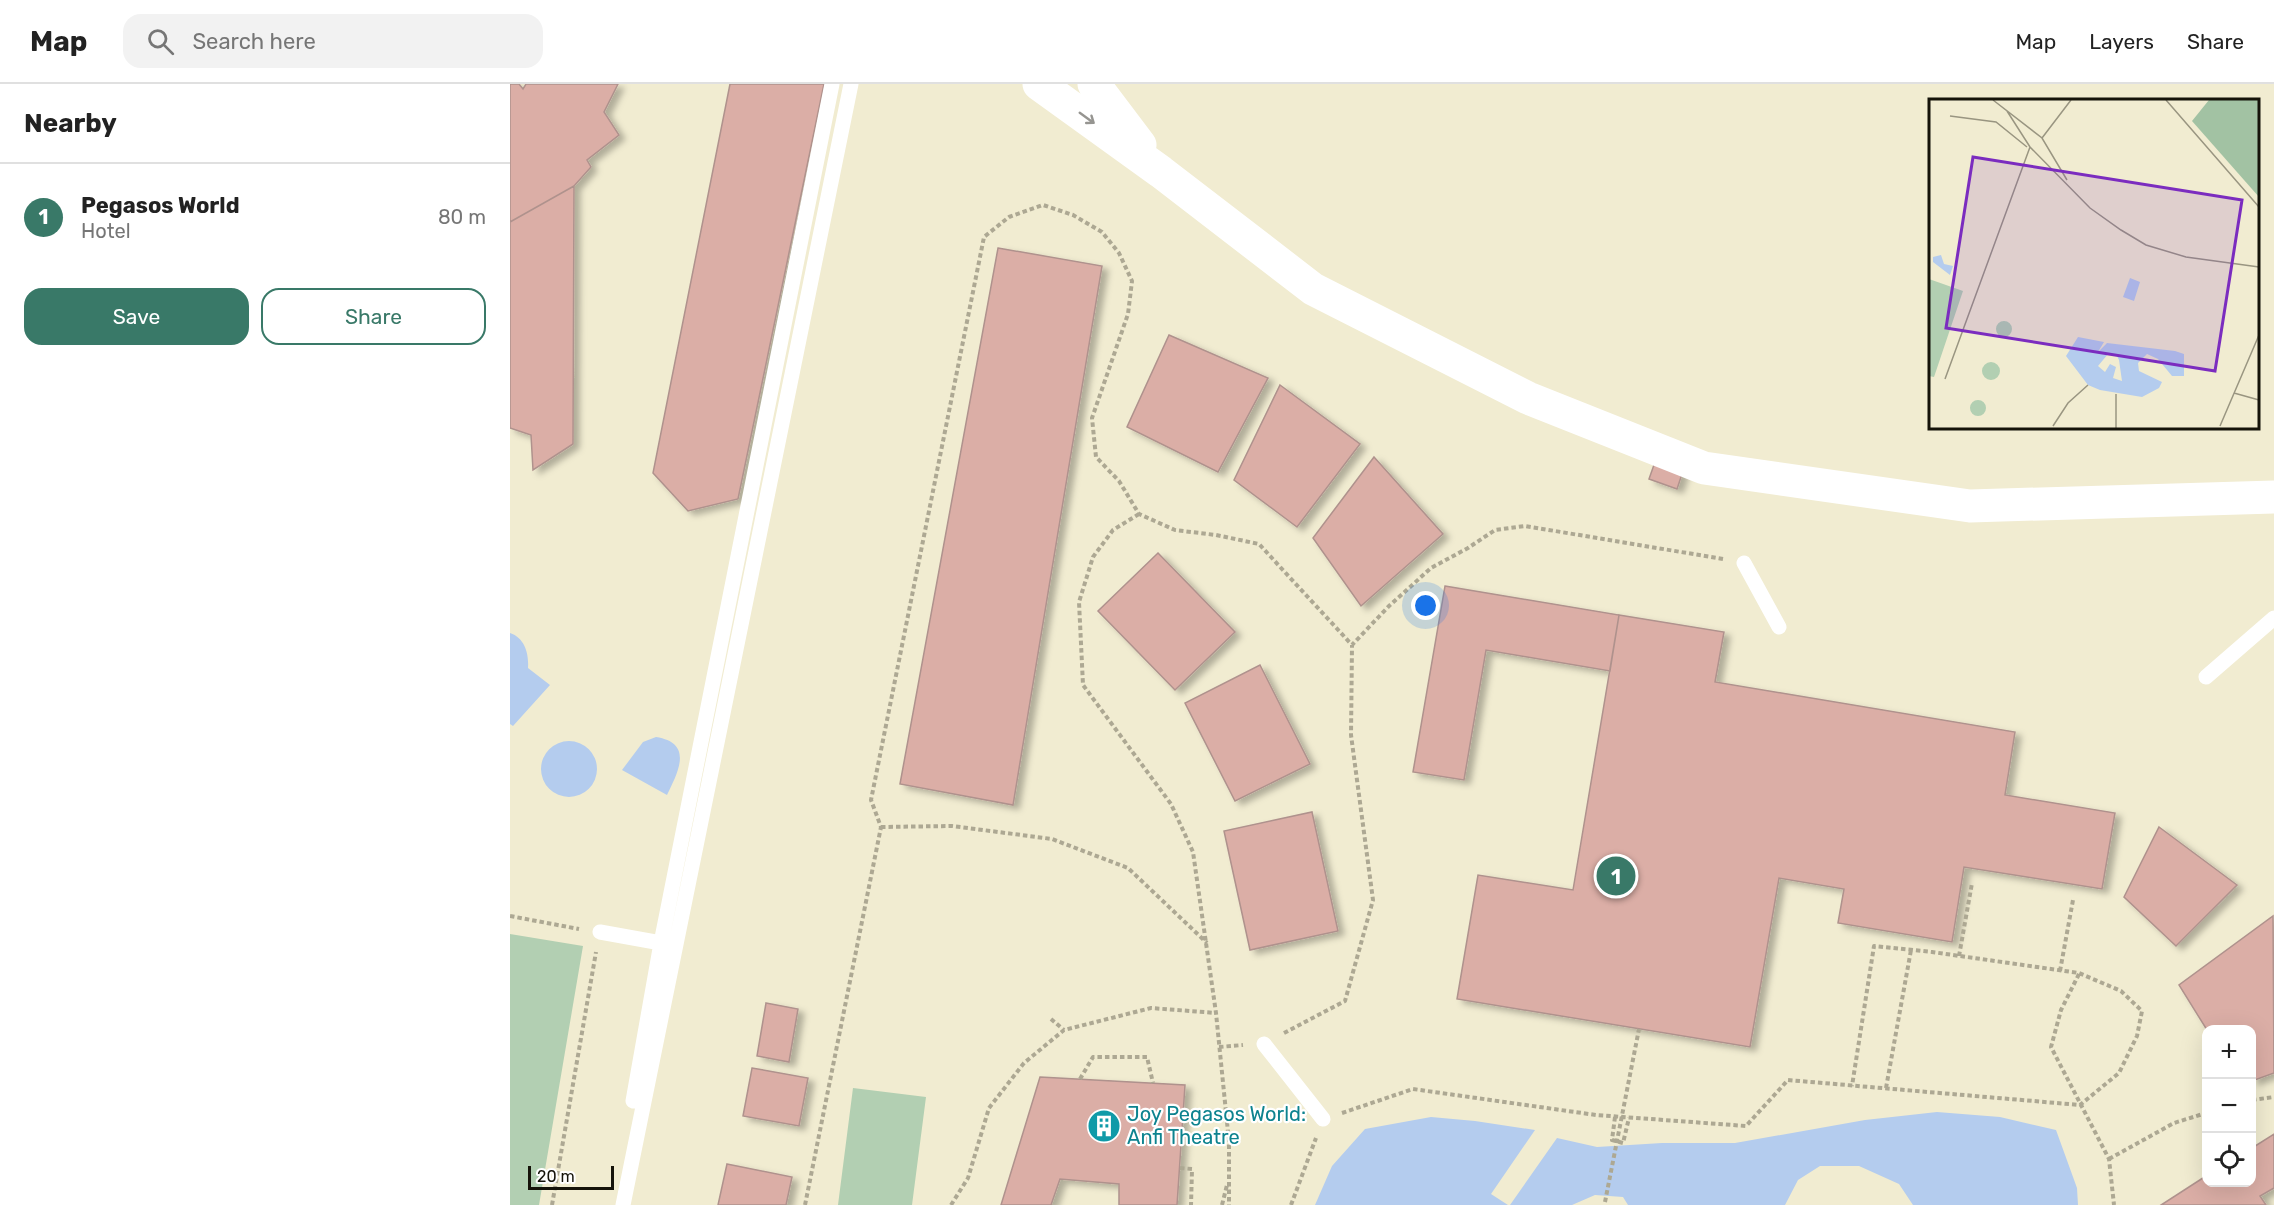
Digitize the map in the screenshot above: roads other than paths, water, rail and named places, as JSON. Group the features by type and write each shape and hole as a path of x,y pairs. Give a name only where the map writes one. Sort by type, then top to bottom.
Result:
{"street":[{"path":"1040,84 1161,172 1313,289 1528,398 1704,468 1970,506 2274,497"},
{"path":"1094,84 1161,172"}],"lane":[{"path":"633,1101 661,943 832,84"},
{"path":"623,1205 851,84"},
{"path":"1744,563 1779,627"},
{"path":"2206,677 2274,618"},
{"path":"600,932 661,943"},
{"path":"1264,1044 1323,1119"}],"water":[{"path":"510,633 523,643 528,657 528,668 550,685 513,726 510,724"},
{"path":"656,737 668,740 679,752 678,768 667,795 622,770 643,742"},
{"path":"569,741 580,743 589,749 595,758 597,769 595,780 589,789 580,795 569,797 558,795 549,789 543,780 541,769 543,758 549,749 558,743"},
{"path":"1937,1112 2000,1117 2056,1130 2077,1188 2078,1205 1913,1205 1899,1184 1859,1166 1820,1166 1798,1180 1785,1205 1628,1205 1623,1197 1595,1195 1572,1205 1510,1205 1557,1138 1597,1147 1662,1143 1735,1143 1865,1120"},
{"path":"1431,1117 1535,1130 1491,1194 1508,1205 1315,1205 1332,1166 1365,1129"}],"place":[{"name":"Pegasos World","path":"1616,876"},
{"name":"Joy Pegasos World: Anfi Theatre","path":"1104,1126"}]}
